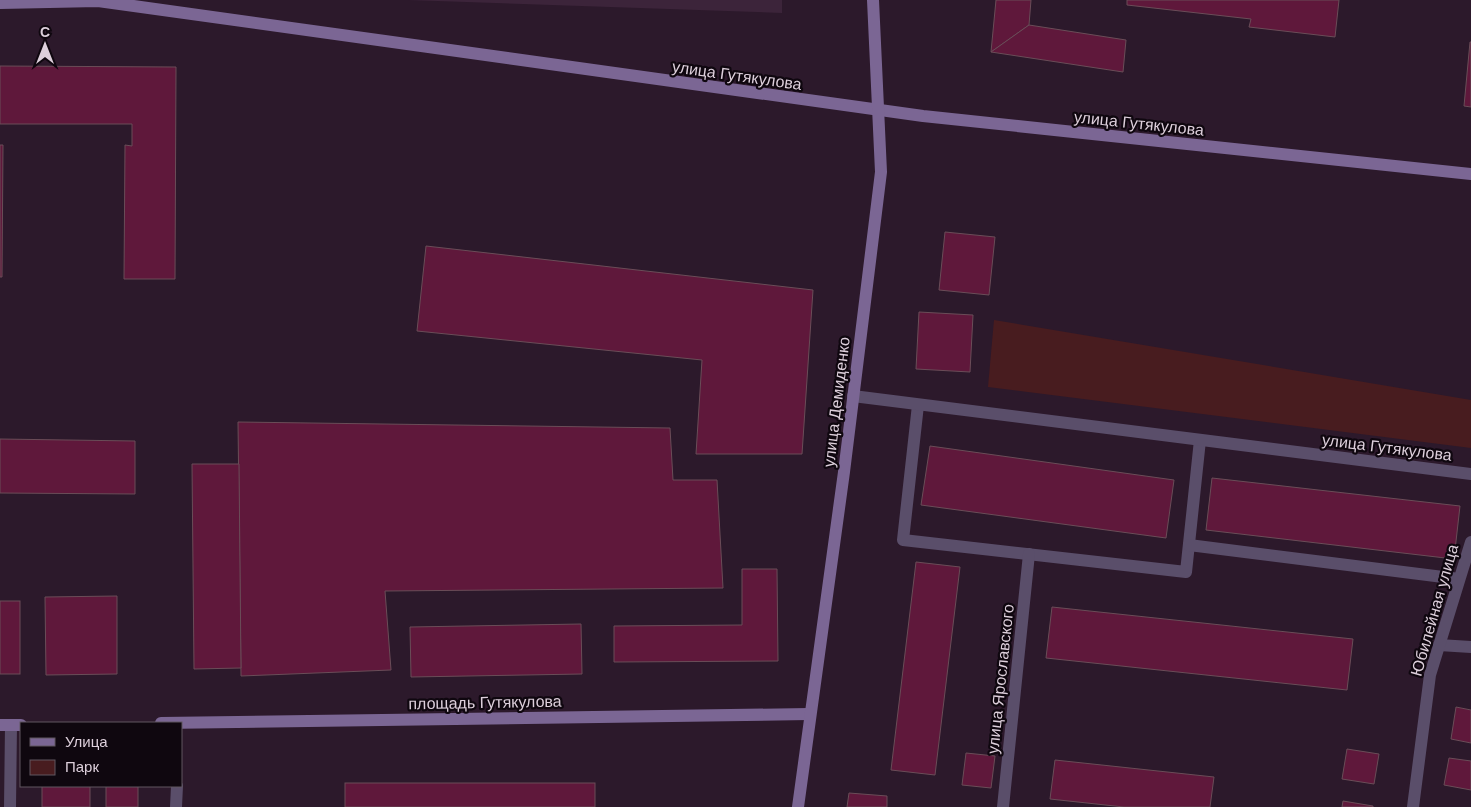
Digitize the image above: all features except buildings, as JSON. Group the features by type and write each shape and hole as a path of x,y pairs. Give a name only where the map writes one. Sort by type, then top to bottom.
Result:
{"street":[{"name":"улица Демиденко","path":"798,807 881,172 873,0"},
{"name":"улица Гутякулова","path":"0,3 98,1 878,110 1471,174"},
{"name":"улица Гутякулова","path":"853,396 1471,474"},
{"path":"918,404 903,540 1186,572 1200,440"},
{"name":"Юбилейная улица","path":"1413,807 1430,675 1471,542"},
{"path":"1189,544 1460,579"},
{"name":"улица Ярославского","path":"1003,807 1029,554"},
{"path":"1439,645 1471,647"},
{"name":"площадь Гутякулова","path":"182,723 809,714"},
{"path":"10,807 11,725"},
{"path":"176,807 177,787"}],"shaded area":[{"path":"408,0 782,0 782,13"}],"green space":[{"path":"994,320 1471,400 1471,448 988,387"}]}
